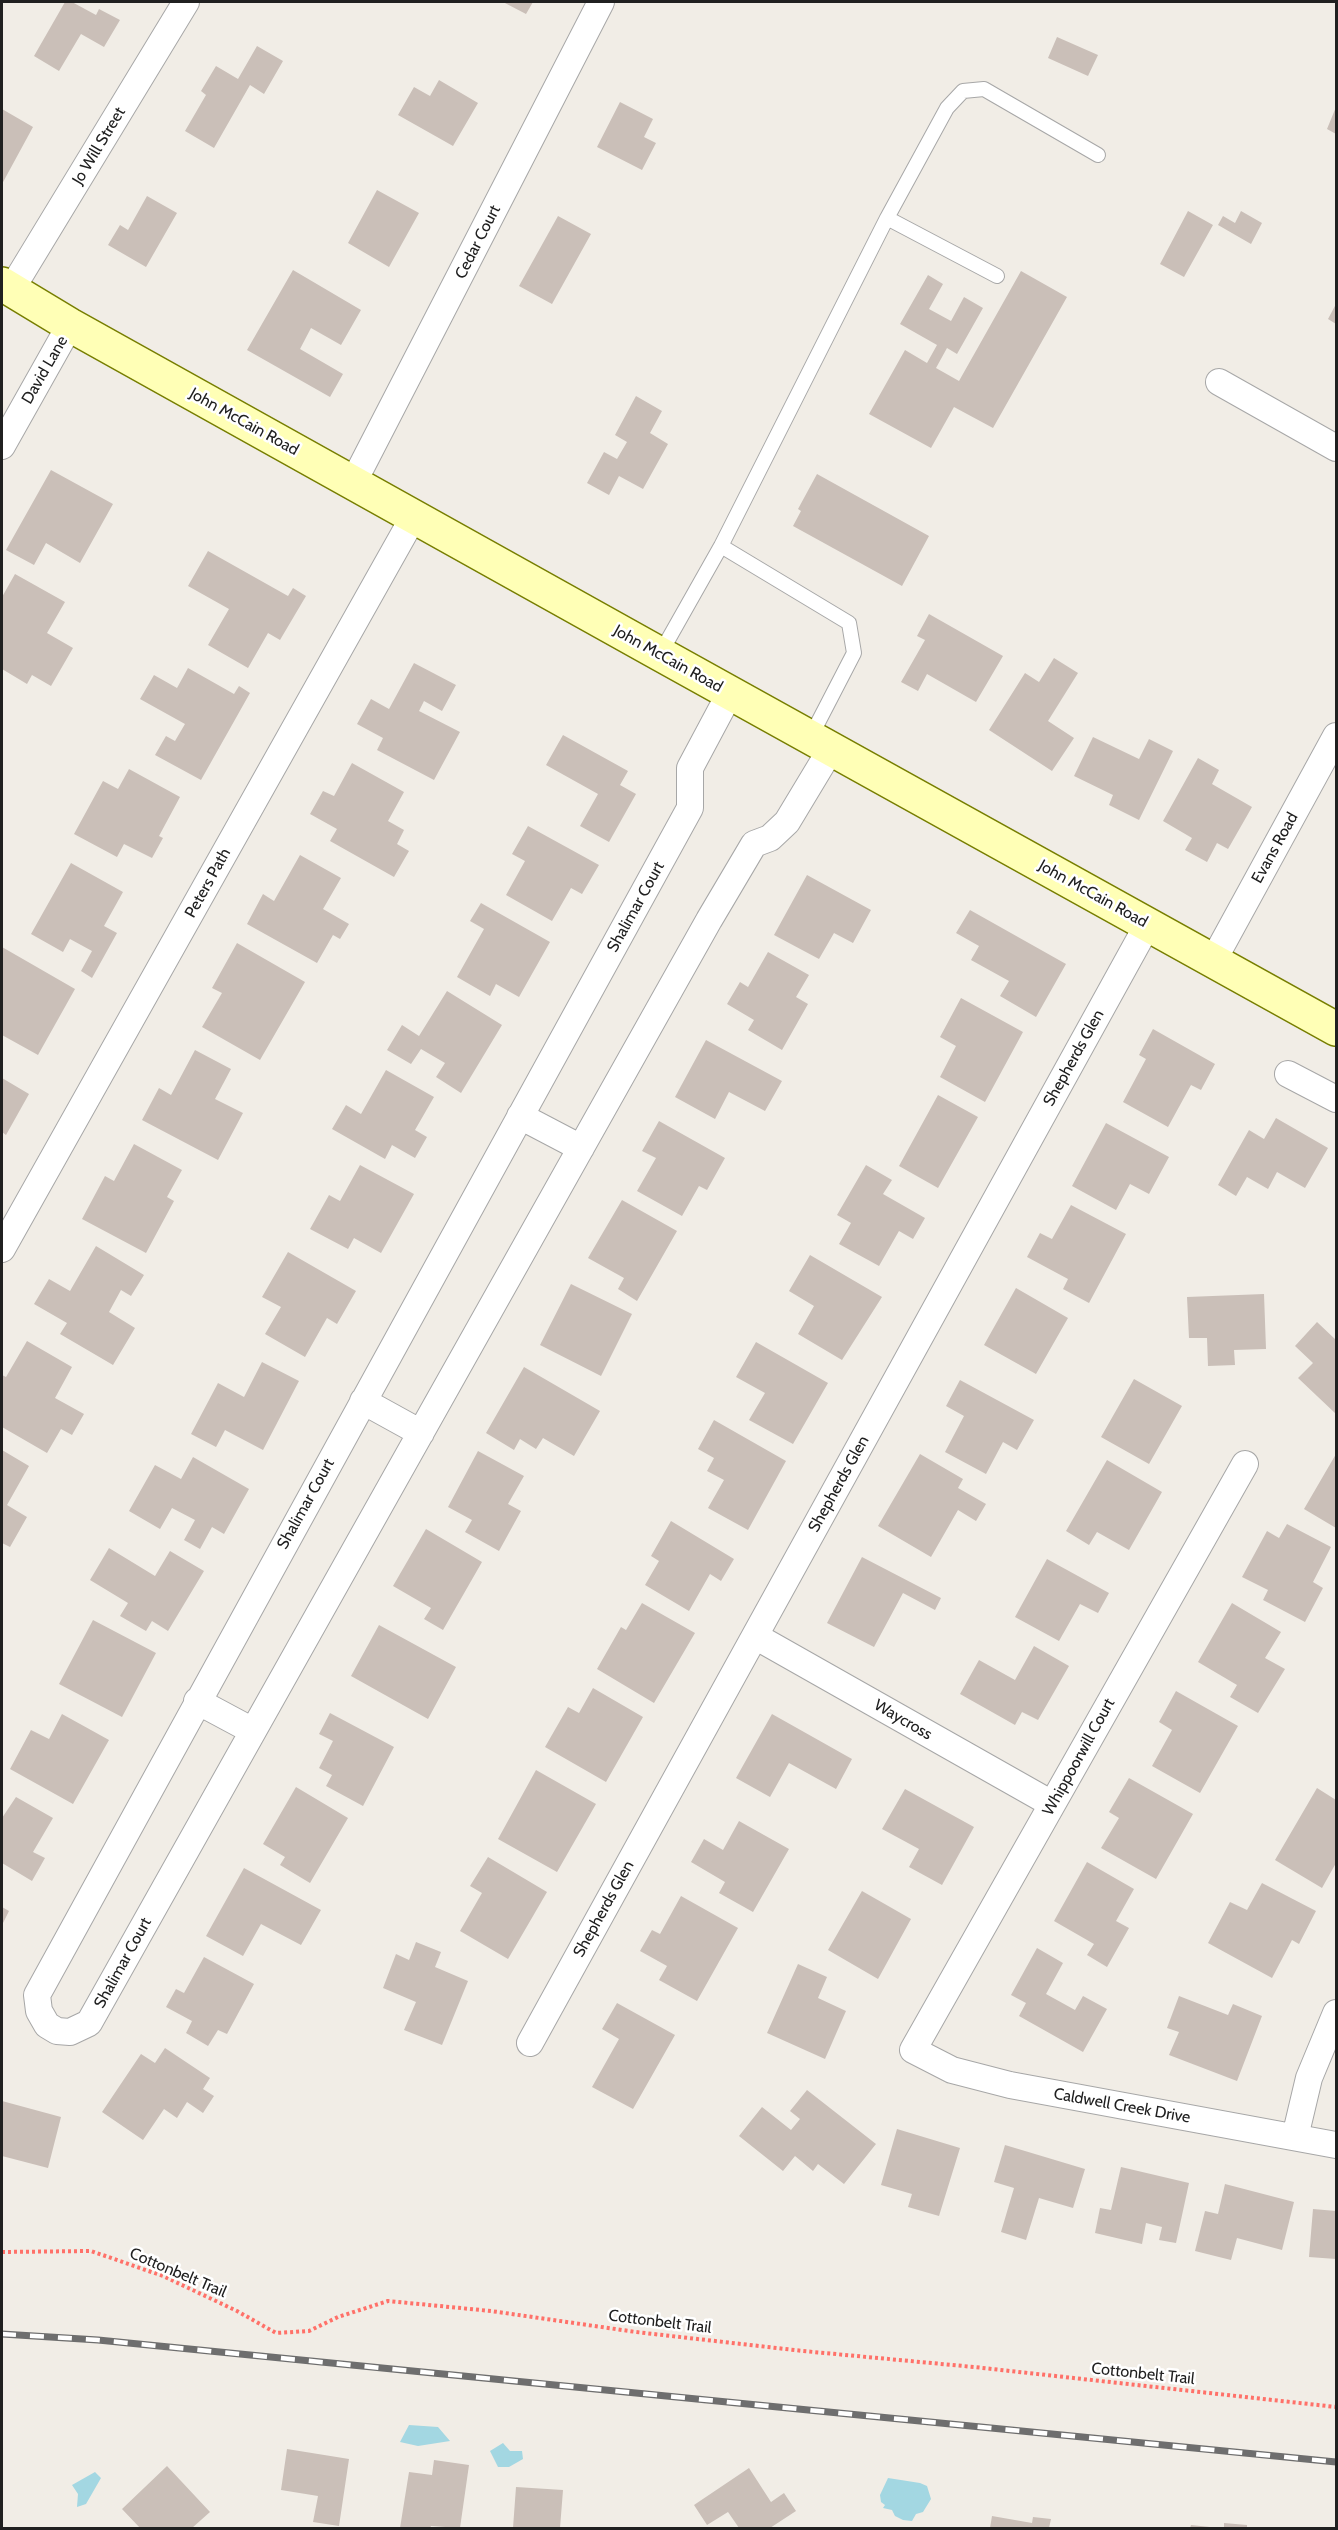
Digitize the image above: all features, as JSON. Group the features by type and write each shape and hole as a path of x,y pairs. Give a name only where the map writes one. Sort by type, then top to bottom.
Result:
{"main road":[{"name":"John McCain Road","path":"6,287 353,483 1336,1029"}],"street":[{"name":"Jo Will Street","path":"6,287 186,2"},
{"name":"Cedar Court","path":"353,483 601,2"},
{"name":"David Lane","path":"2,446 70,325"},
{"path":"1219,382 1336,448"},
{"name":"Peters Path","path":"2,1250 414,516"},
{"name":"Shalimar Court","path":"730,693 690,768 690,808 37,1995 39,2011 47,2025 57,2031 70,2032 89,2023 754,844 770,838 787,822 821,743"},
{"name":"Evans Road","path":"1213,961 1336,736"},
{"name":"Shepherds Glen","path":"530,2043 1148,924"},
{"path":"1288,1074 1336,1099"},
{"path":"520,1116 581,1148"},
{"path":"363,1401 421,1433"},
{"name":"Whippoorwill Court","path":"913,2050 1245,1464"},
{"name":"Waycross","path":"755,1636 1052,1804"},
{"path":"197,1701 253,1731"},
{"path":"1295,2137 1309,2078 1336,2013"},
{"name":"Caldwell Creek Drive","path":"913,2050 952,2070 1010,2085 1336,2145"}],"lane":[{"path":"660,654 721,546 887,218 948,108 963,91 984,89 1098,155"},
{"path":"887,218 997,276"},
{"path":"721,546 849,623 854,653 821,743"}],"path":[{"name":"Cottonbelt Trail","path":"2,2252 91,2251 163,2276 276,2332 309,2331 338,2317 388,2301 491,2311 636,2332 803,2351 974,2367 1336,2408"}],"water":[{"path":"409,2425 438,2427 450,2441 418,2446 400,2442"},
{"path":"503,2443 510,2451 522,2451 523,2459 509,2467 498,2467 490,2451"},
{"path":"95,2472 101,2478 86,2504 77,2507 78,2494 72,2485"},
{"path":"888,2478 927,2486 931,2499 923,2512 916,2514 912,2521 903,2520 895,2516 892,2510 883,2508 885,2505 881,2502 880,2495"}],"building":[{"path":"65,2 72,2 96,15 99,9 120,20 104,47 81,34 59,71 34,56"},
{"path":"503,2 533,2 526,14"},
{"path":"1057,37 1098,55 1088,76 1048,58"},
{"path":"257,46 283,61 264,94 250,85 214,148 185,131 206,95 201,91 216,66 238,79"},
{"path":"439,80 478,103 453,146 398,115 414,87 430,96"},
{"path":"620,102 653,119 644,137 656,143 642,170 597,147"},
{"path":"1336,107 1336,134 1327,129"},
{"path":"2,109 33,127 2,184"},
{"path":"377,190 419,213 389,267 348,243"},
{"path":"147,196 177,213 146,267 108,245 120,225 128,230"},
{"path":"1188,211 1213,225 1184,277 1160,264"},
{"path":"1241,211 1262,223 1251,244 1218,225 1223,216 1235,223"},
{"path":"558,216 591,234 552,304 519,286"},
{"path":"293,270 361,310 341,345 311,328 300,349 343,374 330,397 247,350"},
{"path":"1021,271 1067,297 993,428 954,407 931,448 869,414 905,350 927,363 937,345 900,324 928,275 943,284 929,309 951,321 964,297 983,308 957,354 947,348 936,368 959,381"},
{"path":"1336,304 1336,324 1328,319"},
{"path":"636,396 662,411 650,433 668,444 643,489 619,476 609,495 587,483 604,452 617,459 627,442 615,435"},
{"path":"51,470 113,504 80,563 46,543 34,565 6,550"},
{"path":"817,474 929,536 902,586 793,526 801,511 798,509"},
{"path":"208,551 288,596 293,588 306,596 280,640 268,633 248,668 208,645 229,609 188,586"},
{"path":"15,574 65,602 47,633 73,648 51,686 32,675 27,684 2,669 2,597"},
{"path":"929,614 1003,656 976,702 927,674 918,691 901,682 925,640 917,636"},
{"path":"1054,658 1078,673 1048,721 1074,738 1052,771 989,730 1025,673 1039,682"},
{"path":"414,663 456,685 442,711 424,701 419,711 460,732 434,780 377,750 383,738 357,724 371,699 389,709"},
{"path":"188,668 234,694 239,686 250,693 201,780 155,755 166,736 175,741 185,724 140,699 154,675 177,688"},
{"path":"563,735 628,771 620,785 636,794 609,842 580,826 598,794 546,765"},
{"path":"1093,737 1139,759 1149,739 1173,751 1139,820 1109,805 1113,795 1074,776"},
{"path":"1198,758 1219,770 1212,784 1252,807 1228,849 1217,843 1207,862 1185,850 1192,838 1163,821"},
{"path":"352,763 404,792 388,821 404,830 397,844 409,851 394,877 330,841 337,829 310,814 323,791 334,796"},
{"path":"129,769 180,797 159,836 163,838 152,858 124,844 117,857 74,834 103,781 118,789"},
{"path":"528,826 599,865 582,894 571,888 552,921 506,895 525,861 512,854"},
{"path":"300,855 341,878 323,909 349,924 340,939 333,935 317,963 247,924 263,894 274,901"},
{"path":"71,863 123,892 104,926 117,933 92,978 81,971 92,951 70,939 63,952 31,934"},
{"path":"807,875 871,910 853,943 834,933 819,959 774,935"},
{"path":"481,903 550,942 519,997 496,984 490,996 457,977 484,929 470,921"},
{"path":"970,910 1066,964 1036,1017 1000,996 1009,981 971,960 979,946 956,933"},
{"path":"237,943 305,982 260,1060 202,1027 222,993 212,988"},
{"path":"2,947 75,989 38,1055 2,1035"},
{"path":"768,952 809,975 796,997 808,1004 782,1050 748,1030 754,1020 727,1004 740,982 748,987"},
{"path":"447,991 502,1025 461,1093 436,1077 445,1063 421,1049 411,1064 387,1050 402,1025 419,1036"},
{"path":"961,998 1023,1032 985,1102 940,1077 956,1046 940,1037"},
{"path":"1153,1029 1215,1064 1201,1090 1191,1085 1168,1127 1123,1102 1146,1059 1139,1055"},
{"path":"706,1040 782,1081 765,1111 729,1092 715,1119 675,1097"},
{"path":"195,1050 231,1069 215,1099 243,1113 218,1160 142,1120 159,1088 171,1095"},
{"path":"386,1070 434,1097 415,1130 427,1137 415,1158 392,1145 385,1159 332,1129 346,1105 361,1114"},
{"path":"2,1078 29,1094 6,1135 2,1132"},
{"path":"938,1095 978,1117 938,1188 899,1166"},
{"path":"1276,1118 1328,1148 1305,1188 1277,1172 1268,1189 1247,1177 1236,1196 1218,1185 1249,1130 1264,1139"},
{"path":"659,1121 725,1158 707,1190 699,1186 682,1216 637,1191 656,1158 642,1151"},
{"path":"1106,1123 1169,1157 1149,1194 1130,1184 1116,1210 1072,1186"},
{"path":"134,1144 182,1170 167,1197 174,1201 146,1253 82,1219 105,1176 114,1181"},
{"path":"360,1165 414,1194 381,1253 354,1238 348,1249 310,1229 329,1195 340,1201"},
{"path":"866,1165 892,1180 883,1194 925,1218 913,1239 899,1231 879,1266 839,1244 851,1223 837,1215"},
{"path":"622,1200 677,1231 637,1301 618,1289 624,1278 588,1258"},
{"path":"1071,1205 1126,1234 1089,1303 1063,1289 1068,1279 1027,1257 1040,1233 1052,1239"},
{"path":"96,1246 144,1275 131,1296 121,1290 109,1312 135,1328 113,1365 60,1334 67,1323 34,1304 49,1279 70,1291"},
{"path":"288,1252 356,1291 337,1324 327,1318 305,1357 265,1334 281,1307 262,1297"},
{"path":"810,1255 882,1297 842,1360 798,1334 814,1306 789,1291"},
{"path":"571,1284 632,1314 601,1376 540,1345"},
{"path":"1016,1288 1068,1318 1036,1374 984,1345"},
{"path":"1264,1294 1266,1349 1234,1350 1235,1365 1208,1366 1207,1338 1189,1338 1187,1297"},
{"path":"1317,1322 1336,1340 1336,1414 1298,1378 1313,1363 1295,1346"},
{"path":"27,1341 72,1367 55,1398 84,1414 72,1435 61,1429 47,1453 2,1427 2,1375 6,1377"},
{"path":"756,1342 828,1383 793,1444 749,1420 765,1393 736,1377"},
{"path":"262,1362 299,1381 263,1450 225,1430 216,1447 191,1434 218,1383 244,1397"},
{"path":"524,1367 600,1411 574,1456 543,1438 536,1449 520,1439 514,1450 486,1433"},
{"path":"1134,1379 1182,1406 1149,1464 1101,1437"},
{"path":"960,1380 1034,1420 1017,1450 1003,1442 986,1474 945,1452 964,1416 946,1406"},
{"path":"714,1420 786,1461 748,1530 708,1508 724,1480 707,1471 714,1458 698,1449"},
{"path":"2,1450 29,1466 7,1505 27,1517 10,1547 2,1543"},
{"path":"478,1451 524,1476 508,1504 521,1511 499,1551 465,1532 472,1520 448,1507"},
{"path":"920,1454 963,1479 958,1488 986,1504 976,1521 958,1510 931,1557 878,1526"},
{"path":"1336,1454 1336,1528 1304,1509"},
{"path":"193,1457 249,1489 224,1534 212,1527 200,1549 184,1540 195,1520 172,1508 160,1529 129,1511 155,1465 181,1479"},
{"path":"1107,1460 1162,1492 1129,1550 1097,1532 1089,1545 1066,1531"},
{"path":"671,1521 734,1559 721,1581 710,1574 689,1611 645,1585 659,1561 651,1556"},
{"path":"1287,1524 1331,1547 1313,1582 1323,1588 1305,1622 1263,1600 1268,1590 1242,1577 1267,1531 1279,1538"},
{"path":"426,1529 482,1562 443,1630 424,1619 431,1608 393,1586"},
{"path":"109,1548 155,1576 170,1551 204,1571 168,1631 152,1621 146,1631 120,1616 128,1603 90,1580"},
{"path":"862,1557 941,1598 935,1610 903,1593 874,1647 827,1623"},
{"path":"1047,1559 1109,1593 1098,1613 1080,1604 1059,1641 1015,1617"},
{"path":"642,1603 695,1633 654,1703 597,1669 621,1627 626,1630"},
{"path":"1232,1603 1281,1632 1265,1658 1285,1669 1258,1713 1230,1697 1237,1685 1198,1662"},
{"path":"93,1620 156,1653 122,1717 59,1684"},
{"path":"379,1625 456,1667 428,1719 351,1676"},
{"path":"1034,1646 1069,1666 1038,1720 1022,1712 1015,1725 960,1694 979,1660 1015,1680"},
{"path":"593,1688 643,1717 606,1782 545,1747 568,1707 579,1713"},
{"path":"1176,1691 1238,1726 1200,1793 1152,1766 1172,1730 1159,1722"},
{"path":"330,1713 394,1747 363,1806 326,1786 332,1775 319,1768 333,1741 319,1734"},
{"path":"62,1714 109,1740 73,1804 10,1769 31,1730 49,1739"},
{"path":"772,1714 852,1759 836,1789 789,1763 770,1797 736,1778"},
{"path":"536,1770 596,1804 557,1872 498,1839"},
{"path":"1129,1778 1193,1814 1156,1879 1101,1848 1119,1818 1109,1812"},
{"path":"296,1787 348,1818 310,1883 280,1865 285,1857 263,1844"},
{"path":"1317,1788 1336,1800 1336,1863 1322,1888 1275,1860"},
{"path":"905,1789 974,1827 942,1885 909,1867 919,1849 882,1829"},
{"path":"16,1797 53,1818 33,1852 45,1858 32,1881 2,1863 2,1818"},
{"path":"739,1821 789,1849 753,1912 719,1893 725,1882 691,1862 704,1839 723,1850"},
{"path":"488,1857 547,1892 508,1959 460,1931 482,1893 470,1886"},
{"path":"1087,1862 1134,1889 1116,1921 1129,1928 1107,1967 1087,1955 1094,1944 1054,1921"},
{"path":"244,1868 321,1910 301,1945 261,1924 243,1956 206,1936"},
{"path":"1262,1883 1316,1911 1299,1944 1292,1940 1272,1978 1208,1943 1230,1902 1247,1910"},
{"path":"862,1891 911,1919 878,1979 828,1950"},
{"path":"681,1896 738,1928 697,2001 659,1980 667,1966 640,1951 652,1930 660,1934"},
{"path":"2,1907 9,1911 2,1925"},
{"path":"416,1942 441,1952 435,1967 468,1981 442,2045 404,2030 416,2002 383,1988 396,1954 409,1960"},
{"path":"1037,1948 1063,1963 1046,1994 1075,2010 1083,1996 1107,2009 1083,2052 1019,2016 1026,2003 1011,1995"},
{"path":"204,1957 254,1984 227,2034 218,2030 208,2046 186,2033 192,2021 166,2007 176,1989 184,1993"},
{"path":"798,1964 827,1977 818,1998 846,2011 825,2059 767,2033"},
{"path":"1179,1996 1228,2015 1233,2004 1262,2016 1237,2081 1169,2055 1179,2032 1167,2028"},
{"path":"617,2003 675,2035 633,2109 592,2087 619,2039 602,2029"},
{"path":"165,2048 210,2078 203,2089 214,2096 203,2113 187,2102 177,2118 164,2109 143,2140 102,2112 141,2054 155,2063"},
{"path":"807,2090 876,2144 844,2184 818,2164 813,2171 795,2156 783,2171 739,2136 762,2107 791,2130 800,2119 790,2111"},
{"path":"2,2101 61,2117 48,2168 2,2156"},
{"path":"897,2129 960,2148 939,2216 908,2207 912,2194 881,2185"},
{"path":"1005,2145 1085,2169 1073,2208 1039,2198 1026,2240 1001,2232 1014,2188 994,2182"},
{"path":"1121,2167 1189,2183 1176,2243 1159,2240 1162,2227 1146,2223 1142,2244 1095,2233 1100,2208 1111,2210"},
{"path":"1225,2184 1294,2202 1282,2250 1237,2238 1231,2260 1195,2251 1205,2211 1218,2214"},
{"path":"1313,2209 1336,2211 1336,2259 1309,2257"},
{"path":"287,2449 349,2459 339,2526 313,2522 318,2496 281,2490"},
{"path":"434,2460 469,2465 460,2528 431,2526 430,2528 400,2528 409,2472 432,2475"},
{"path":"167,2466 210,2512 192,2528 140,2528 122,2509"},
{"path":"749,2468 771,2502 784,2493 796,2511 770,2528 739,2528 728,2512 707,2525 694,2505"},
{"path":"516,2487 563,2490 560,2528 513,2528"},
{"path":"992,2516 1032,2523 1033,2517 1051,2519 1049,2528 990,2528"},
{"path":"1224,2523 1247,2525 1247,2528 1224,2528"},
{"path":"1191,2525 1210,2527 1210,2528 1190,2528"}],"railway":[{"path":"2,2334 98,2340 1336,2462"}]}
